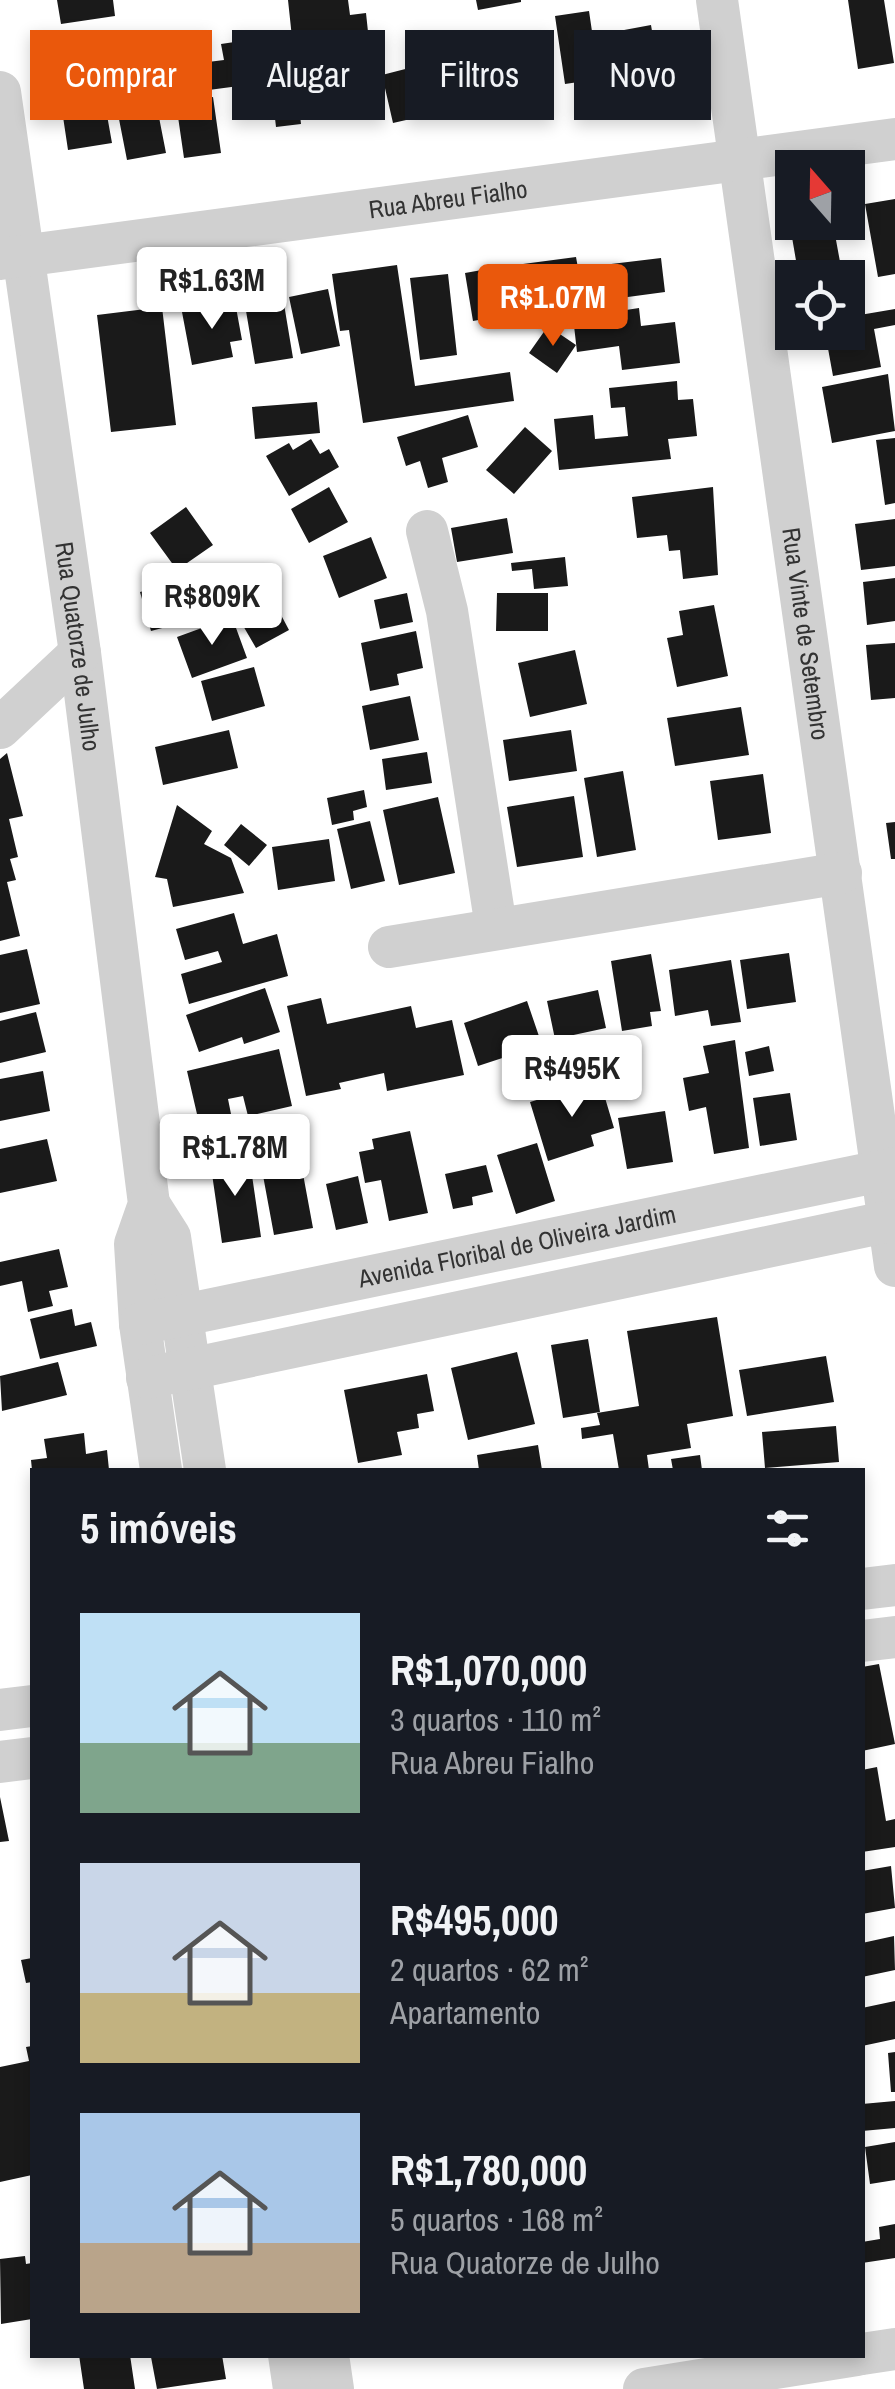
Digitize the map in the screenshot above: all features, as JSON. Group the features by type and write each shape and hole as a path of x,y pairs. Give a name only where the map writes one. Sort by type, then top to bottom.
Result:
{"street":[{"name":"Rua Vinte de Setembro","path":"717,0 888,1169 895,1266"},
{"name":"Rua Quatorze de Julho","path":"0,92 11,258 80,653 149,1204 170,1237 205,1468"},
{"name":"Rua Abreu Fialho","path":"11,258 737,157 895,139"},
{"path":"428,531 447,611 496,928"},
{"path":"0,728 80,653"},
{"path":"389,946 842,873"},
{"name":"Avenida Floribal de Oliveira Jardim","path":"140,1324 888,1169"},
{"name":"Rua Quatorze de Julho","path":"149,1204 135,1244 140,1324 161,1468"},
{"name":"Avenida Floribal de Oliveira Jardim","path":"147,1378 891,1221"},
{"path":"532,1244 541,1295"},
{"path":"865,1590 895,1585"},
{"path":"865,1641 895,1636"},
{"path":"0,1710 30,1706"},
{"path":"0,1762 30,1758"},
{"path":"865,2353 895,2349"},
{"path":"289,2358 294,2389"},
{"path":"328,2358 333,2389"},
{"path":"644,2389 835,2358"}],"building":[{"path":"57,0 113,0 115,16 61,24"},
{"path":"288,0 348,0 350,15 366,13 368,30 291,30"},
{"path":"476,0 521,0 521,2 478,10"},
{"path":"848,0 884,0 894,63 858,69"},
{"path":"589,11 592,30 574,30 574,83 565,84 555,16"},
{"path":"651,25 652,30 624,30"},
{"path":"232,42 232,87 212,90 212,62 224,60 221,44"},
{"path":"405,69 406,120 393,123 385,74"},
{"path":"212,97 221,153 184,158 178,120 212,120"},
{"path":"64,120 108,120 112,143 68,150"},
{"path":"119,120 160,120 166,153 127,160"},
{"path":"275,120 301,120 301,124 276,127"},
{"path":"895,199 895,274 878,277 865,204"},
{"path":"792,240 836,240 840,260 796,260"},
{"path":"576,257 578,268 661,258 665,292 598,301 600,314 639,308 641,326 675,322 680,363 622,370 619,346 577,352 572,308 529,313 523,264"},
{"path":"515,264 523,312 473,321 465,273"},
{"path":"397,265 415,386 510,372 514,401 363,423 349,330 340,331 332,274"},
{"path":"448,274 457,355 420,360 410,278"},
{"path":"328,289 340,346 301,354 289,297"},
{"path":"283,298 293,358 255,364 245,305"},
{"path":"235,302 242,340 230,342 233,357 192,365 182,312"},
{"path":"162,307 176,425 111,432 97,315"},
{"path":"895,309 895,325 874,329 881,367 833,376 828,350 865,350 865,314"},
{"path":"548,326 576,345 557,373 529,353"},
{"path":"888,374 895,431 832,443 822,387"},
{"path":"677,381 678,400 693,399 697,436 668,439 671,459 559,470 554,419 593,415 595,439 628,436 625,407 611,408 609,388"},
{"path":"317,402 320,433 255,439 252,407"},
{"path":"468,415 478,447 442,458 448,482 428,488 420,461 406,466 397,437"},
{"path":"525,427 552,451 514,494 486,470"},
{"path":"895,438 895,503 885,505 876,440"},
{"path":"311,439 320,454 329,449 339,467 289,496 266,456 289,443 293,450"},
{"path":"329,487 348,522 309,543 291,509"},
{"path":"713,487 718,575 683,579 680,550 669,551 667,535 637,538 632,497"},
{"path":"186,507 213,545 177,570 150,533"},
{"path":"507,518 513,553 457,562 451,528"},
{"path":"895,519 895,566 861,570 855,524"},
{"path":"371,537 387,578 339,598 323,556"},
{"path":"565,557 568,586 534,589 532,569 512,571 511,563"},
{"path":"203,567 205,575 233,567 242,599 179,616 181,623 151,631 140,592 170,584 168,576"},
{"path":"895,578 895,621 867,625 863,582"},
{"path":"407,593 413,622 380,629 374,600"},
{"path":"497,593 548,593 548,631 496,631"},
{"path":"272,598 289,630 256,648 238,617"},
{"path":"714,605 728,676 677,687 667,638 683,635 679,611"},
{"path":"232,617 247,658 192,678 177,637"},
{"path":"416,631 423,668 397,674 399,685 370,691 361,643"},
{"path":"895,643 895,698 871,700 866,645"},
{"path":"575,650 587,704 530,717 518,663"},
{"path":"254,667 265,706 212,721 201,681"},
{"path":"410,696 419,740 370,750 362,706"},
{"path":"741,707 749,755 675,766 667,718"},
{"path":"229,730 238,768 163,785 155,747"},
{"path":"571,730 577,771 509,781 503,740"},
{"path":"427,752 432,783 386,790 382,759"},
{"path":"7,753 23,816 9,819 18,857 10,859 16,880 7,882 20,936 0,941 0,759"},
{"path":"623,771 636,850 597,857 584,778"},
{"path":"763,774 771,833 718,840 710,781"},
{"path":"364,790 367,807 353,811 354,820 332,825 327,798"},
{"path":"574,796 583,857 517,867 507,807"},
{"path":"438,797 455,873 399,885 383,810"},
{"path":"177,805 212,831 204,844 231,858 244,893 173,907 167,879 155,877"},
{"path":"370,821 385,881 351,889 337,829"},
{"path":"895,822 895,859 891,859 886,823"},
{"path":"241,824 267,845 249,866 224,845"},
{"path":"329,839 335,881 278,890 272,847"},
{"path":"234,913 243,944 277,934 288,976 189,1004 181,974 222,962 218,951 185,960 176,929"},
{"path":"27,949 40,1004 0,1013 0,955"},
{"path":"789,953 796,1002 747,1009 740,960"},
{"path":"651,954 661,1011 650,1012 652,1026 622,1031 611,961"},
{"path":"731,960 741,1022 711,1026 708,1010 675,1016 669,970"},
{"path":"265,988 280,1032 244,1044 242,1037 199,1052 186,1015"},
{"path":"598,990 606,1028 555,1039 547,1001"},
{"path":"321,998 327,1024 411,1006 416,1028 452,1020 464,1075 387,1091 384,1073 339,1083 341,1089 306,1096 287,1006"},
{"path":"527,1001 542,1045 478,1066 464,1023"},
{"path":"36,1012 46,1052 0,1063 0,1021"},
{"path":"735,1040 749,1148 714,1154 706,1107 689,1111 683,1078 709,1073 703,1046"},
{"path":"769,1046 774,1071 749,1076 745,1052"},
{"path":"279,1049 292,1106 248,1116 243,1096 228,1099 232,1119 200,1127 187,1071"},
{"path":"43,1071 50,1111 0,1121 0,1079"},
{"path":"600,1081 614,1128 591,1135 594,1146 548,1161 530,1102"},
{"path":"790,1093 797,1140 760,1146 753,1098"},
{"path":"665,1111 673,1162 627,1169 618,1118"},
{"path":"410,1131 428,1213 389,1221 381,1180 365,1183 359,1152 374,1149 372,1139"},
{"path":"296,1136 313,1228 274,1235 257,1143"},
{"path":"47,1139 57,1181 0,1193 0,1149"},
{"path":"537,1143 555,1201 516,1214 497,1155"},
{"path":"249,1155 261,1237 222,1243 210,1160"},
{"path":"486,1165 493,1192 472,1197 473,1205 453,1209 445,1174"},
{"path":"358,1176 368,1223 336,1230 326,1184"},
{"path":"59,1249 68,1287 49,1291 53,1306 28,1312 22,1281 0,1286 0,1262"},
{"path":"72,1309 75,1326 91,1322 97,1346 40,1359 30,1319"},
{"path":"717,1317 733,1416 687,1424 691,1448 647,1455 649,1468 619,1468 613,1434 582,1439 581,1428 600,1425 597,1413 639,1406 627,1331"},
{"path":"588,1339 600,1412 563,1418 551,1345"},
{"path":"517,1352 535,1424 468,1440 451,1368"},
{"path":"826,1356 834,1402 747,1416 739,1370"},
{"path":"58,1362 67,1395 2,1411 0,1376"},
{"path":"427,1374 434,1411 417,1414 419,1428 397,1432 402,1455 358,1463 344,1390"},
{"path":"836,1426 839,1462 765,1468 762,1432"},
{"path":"84,1433 86,1454 107,1450 109,1468 32,1468 31,1460 47,1458 44,1439"},
{"path":"538,1445 542,1468 479,1468 477,1455"},
{"path":"700,1455 702,1468 673,1468 671,1459"},
{"path":"879,1664 895,1744 865,1750 865,1666"},
{"path":"877,1767 886,1821 895,1819 895,1847 865,1852 865,1769"},
{"path":"0,1797 9,1841 0,1842"},
{"path":"891,1866 895,1908 865,1913 865,1870"},
{"path":"894,1936 895,1970 865,1976 865,1942"},
{"path":"30,1958 30,1982 26,1983 21,1960"},
{"path":"895,2001 895,2039 865,2045 865,2007"},
{"path":"30,2046 30,2175 0,2182 0,2067 29,2061 26,2047"},
{"path":"895,2052 895,2092 891,2092 888,2053"},
{"path":"895,2101 895,2128 865,2131 865,2104"},
{"path":"895,2142 895,2180 870,2184 865,2147"},
{"path":"895,2224 895,2258 865,2263 865,2242 880,2239 879,2227"},
{"path":"25,2256 26,2264 30,2263 30,2319 1,2324 0,2259"},
{"path":"79,2358 130,2358 135,2389 84,2389"},
{"path":"151,2358 222,2358 226,2379 157,2389"}]}
